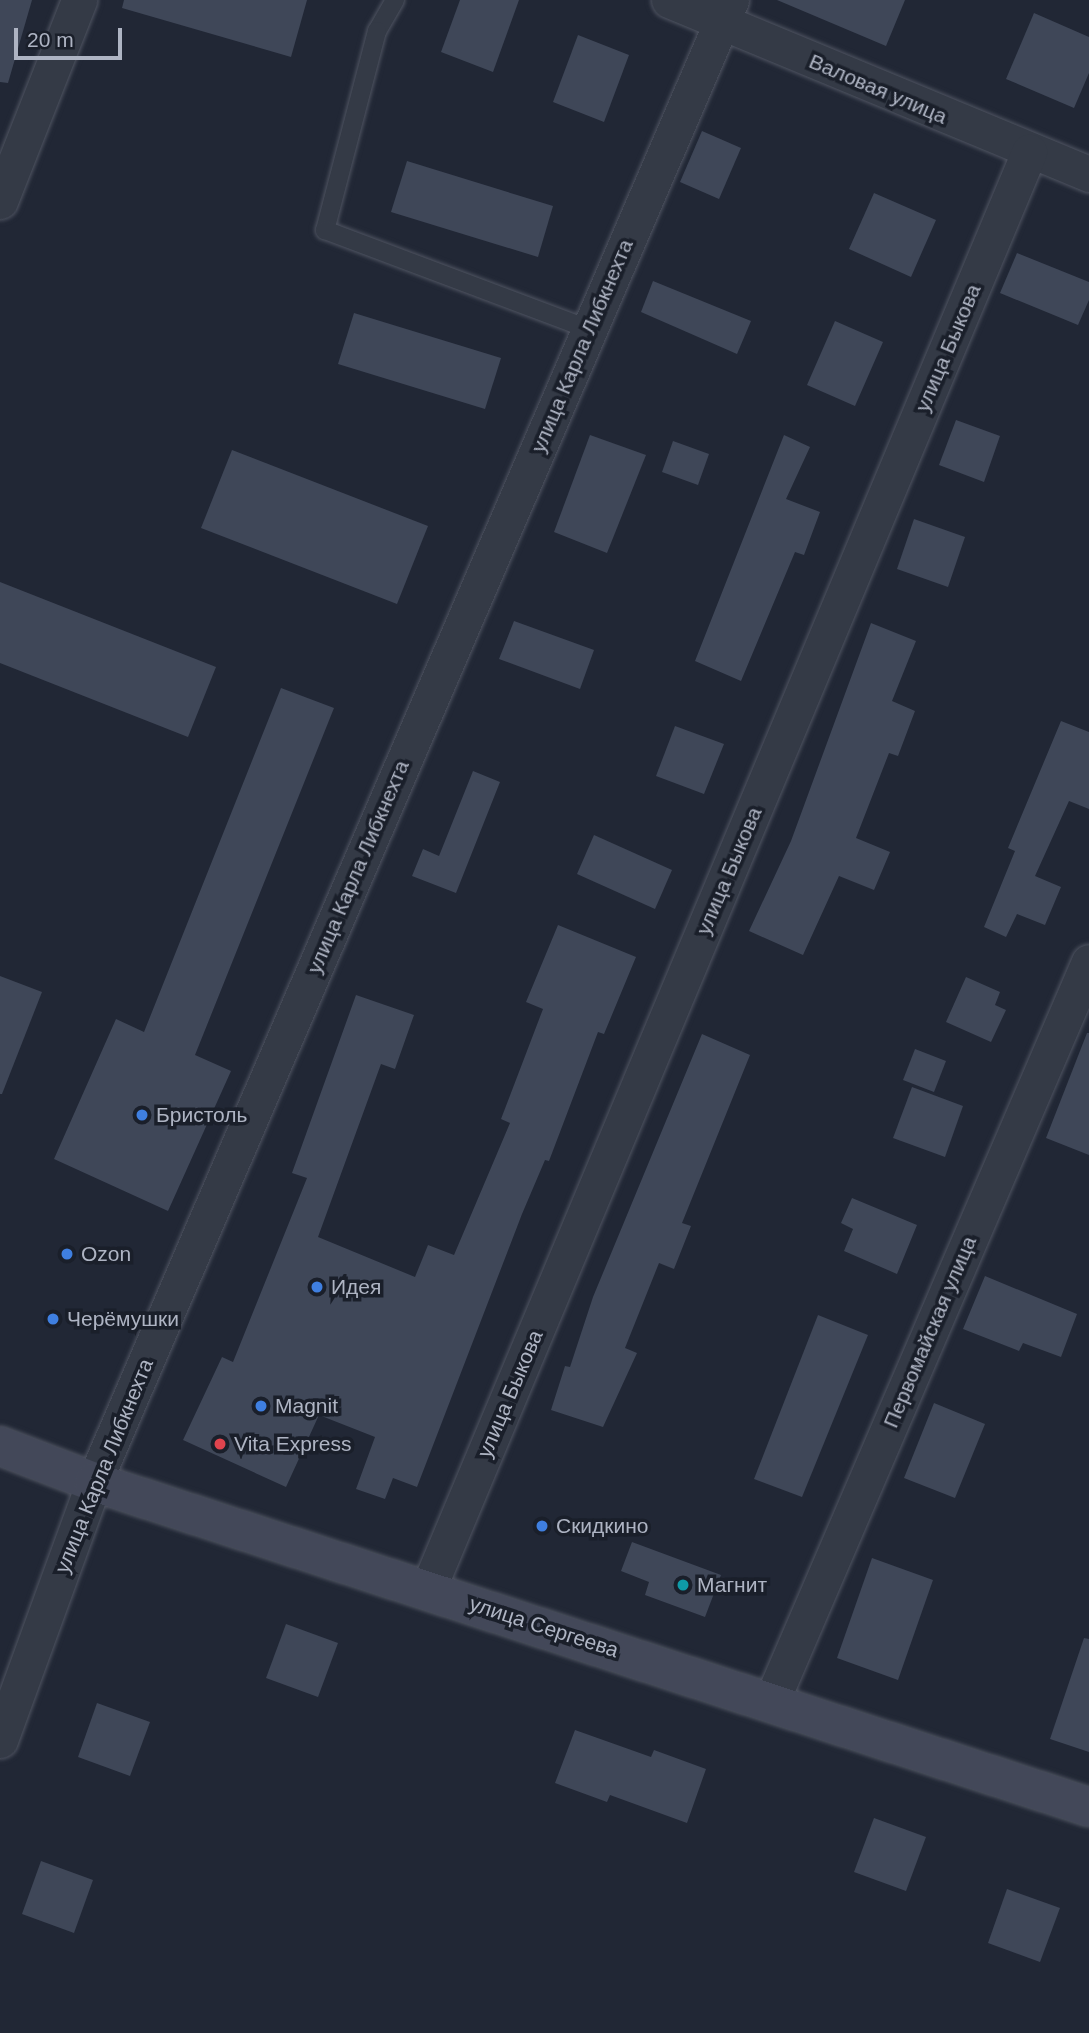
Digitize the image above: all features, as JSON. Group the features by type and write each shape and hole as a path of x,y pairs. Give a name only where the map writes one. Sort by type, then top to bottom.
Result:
{"main road":[{"name":"улица Сергеева","path":"0,1446 94,1482 1089,1807"}],"street":[{"path":"0,201 79,0"},
{"name":"Валовая улица","path":"668,0 726,11 1030,152 1089,174"},
{"name":"улица Карла Либкнехта","path":"0,1740 94,1482 726,11"},
{"name":"улица Быкова","path":"428,1589 1030,152"},
{"name":"Первомайская улица","path":"771,1702 1089,962"}],"lane":[{"path":"395,0 377,31 325,230 589,329"}],"building":[{"path":"0,0 32,0 8,83 0,82"},
{"path":"124,0 307,0 291,57 122,8"},
{"path":"460,0 519,0 493,72 441,52"},
{"path":"777,0 905,0 886,46"},
{"path":"1034,13 1089,37 1089,73 1074,108 1006,79"},
{"path":"578,35 629,55 604,122 553,102"},
{"path":"702,131 741,148 719,199 680,182"},
{"path":"407,161 553,206 538,257 391,212"},
{"path":"874,193 936,220 911,277 849,249"},
{"path":"1017,253 1089,282 1089,300 1078,325 1000,293"},
{"path":"653,281 751,321 737,354 641,312"},
{"path":"354,313 501,358 485,409 338,364"},
{"path":"835,321 883,342 855,406 807,385"},
{"path":"956,420 1000,436 984,482 939,465"},
{"path":"590,435 646,455 607,553 554,532"},
{"path":"784,435 810,447 786,499 820,512 804,555 795,552 741,681 695,661"},
{"path":"673,441 709,454 698,485 662,472"},
{"path":"232,450 428,526 397,604 201,528"},
{"path":"914,519 965,537 948,587 897,569"},
{"path":"0,582 216,667 188,737 0,663"},
{"path":"514,621 594,650 580,689 499,659"},
{"path":"871,623 916,641 892,701 915,711 898,756 889,753 856,838 890,852 874,890 839,876 803,955 749,931 791,841"},
{"path":"281,688 334,708 195,1055 231,1071 168,1211 54,1159 116,1019 144,1032"},
{"path":"1061,721 1089,732 1089,809 1069,801 1035,876 1061,887 1045,925 1017,914 1006,937 984,927 1015,851 1008,848"},
{"path":"675,726 724,744 704,794 656,776"},
{"path":"473,771 500,782 456,893 412,876 423,849 439,856"},
{"path":"594,835 672,870 655,909 577,874"},
{"path":"558,925 636,957 604,1034 598,1032 549,1161 545,1160 522,1214 417,1487 393,1478 385,1499 356,1489 375,1437 319,1415 286,1487 183,1440 222,1357 233,1362 307,1178 292,1173 356,995 414,1015 395,1069 381,1064 318,1237 415,1277 428,1245 454,1255 510,1123 501,1119 543,1009 526,1002"},
{"path":"0,976 42,992 2,1094 0,1094"},
{"path":"966,977 1000,992 995,1005 1006,1010 991,1042 946,1022"},
{"path":"1089,1033 1089,1155 1046,1138"},
{"path":"702,1034 750,1055 682,1223 691,1226 674,1269 659,1263 625,1348 637,1353 603,1427 551,1410 565,1366 570,1367 593,1297"},
{"path":"915,1049 946,1061 934,1092 903,1080"},
{"path":"912,1087 963,1106 945,1157 893,1138"},
{"path":"852,1198 917,1225 897,1274 844,1251 853,1229 841,1223"},
{"path":"985,1276 1077,1314 1061,1357 1023,1343 1019,1351 963,1329"},
{"path":"818,1315 868,1335 802,1497 754,1479"},
{"path":"934,1403 985,1424 955,1498 904,1478"},
{"name":"Магнит","path":"632,1542 721,1575 705,1617 645,1595 649,1582 621,1571"},
{"path":"872,1558 933,1580 898,1680 837,1658"},
{"path":"286,1624 338,1643 318,1697 266,1678"},
{"path":"1084,1638 1089,1639 1089,1752 1050,1739"},
{"path":"97,1703 150,1722 130,1776 78,1757"},
{"path":"575,1730 651,1757 654,1750 706,1769 687,1823 610,1795 607,1802 555,1783"},
{"path":"874,1818 926,1837 906,1891 854,1872"},
{"path":"41,1861 93,1880 74,1933 22,1914"},
{"path":"1007,1889 1060,1908 1040,1962 988,1943"}],"place":[{"name":"Бристоль","path":"142,1115"},
{"name":"Ozon","path":"67,1254"},
{"name":"Идея","path":"317,1287"},
{"name":"Черёмушки","path":"53,1319"},
{"name":"Magnit","path":"261,1406"},
{"name":"Vita Express","path":"220,1444"},
{"name":"Скидкино","path":"542,1526"},
{"name":"Магнит","path":"683,1585"}]}
